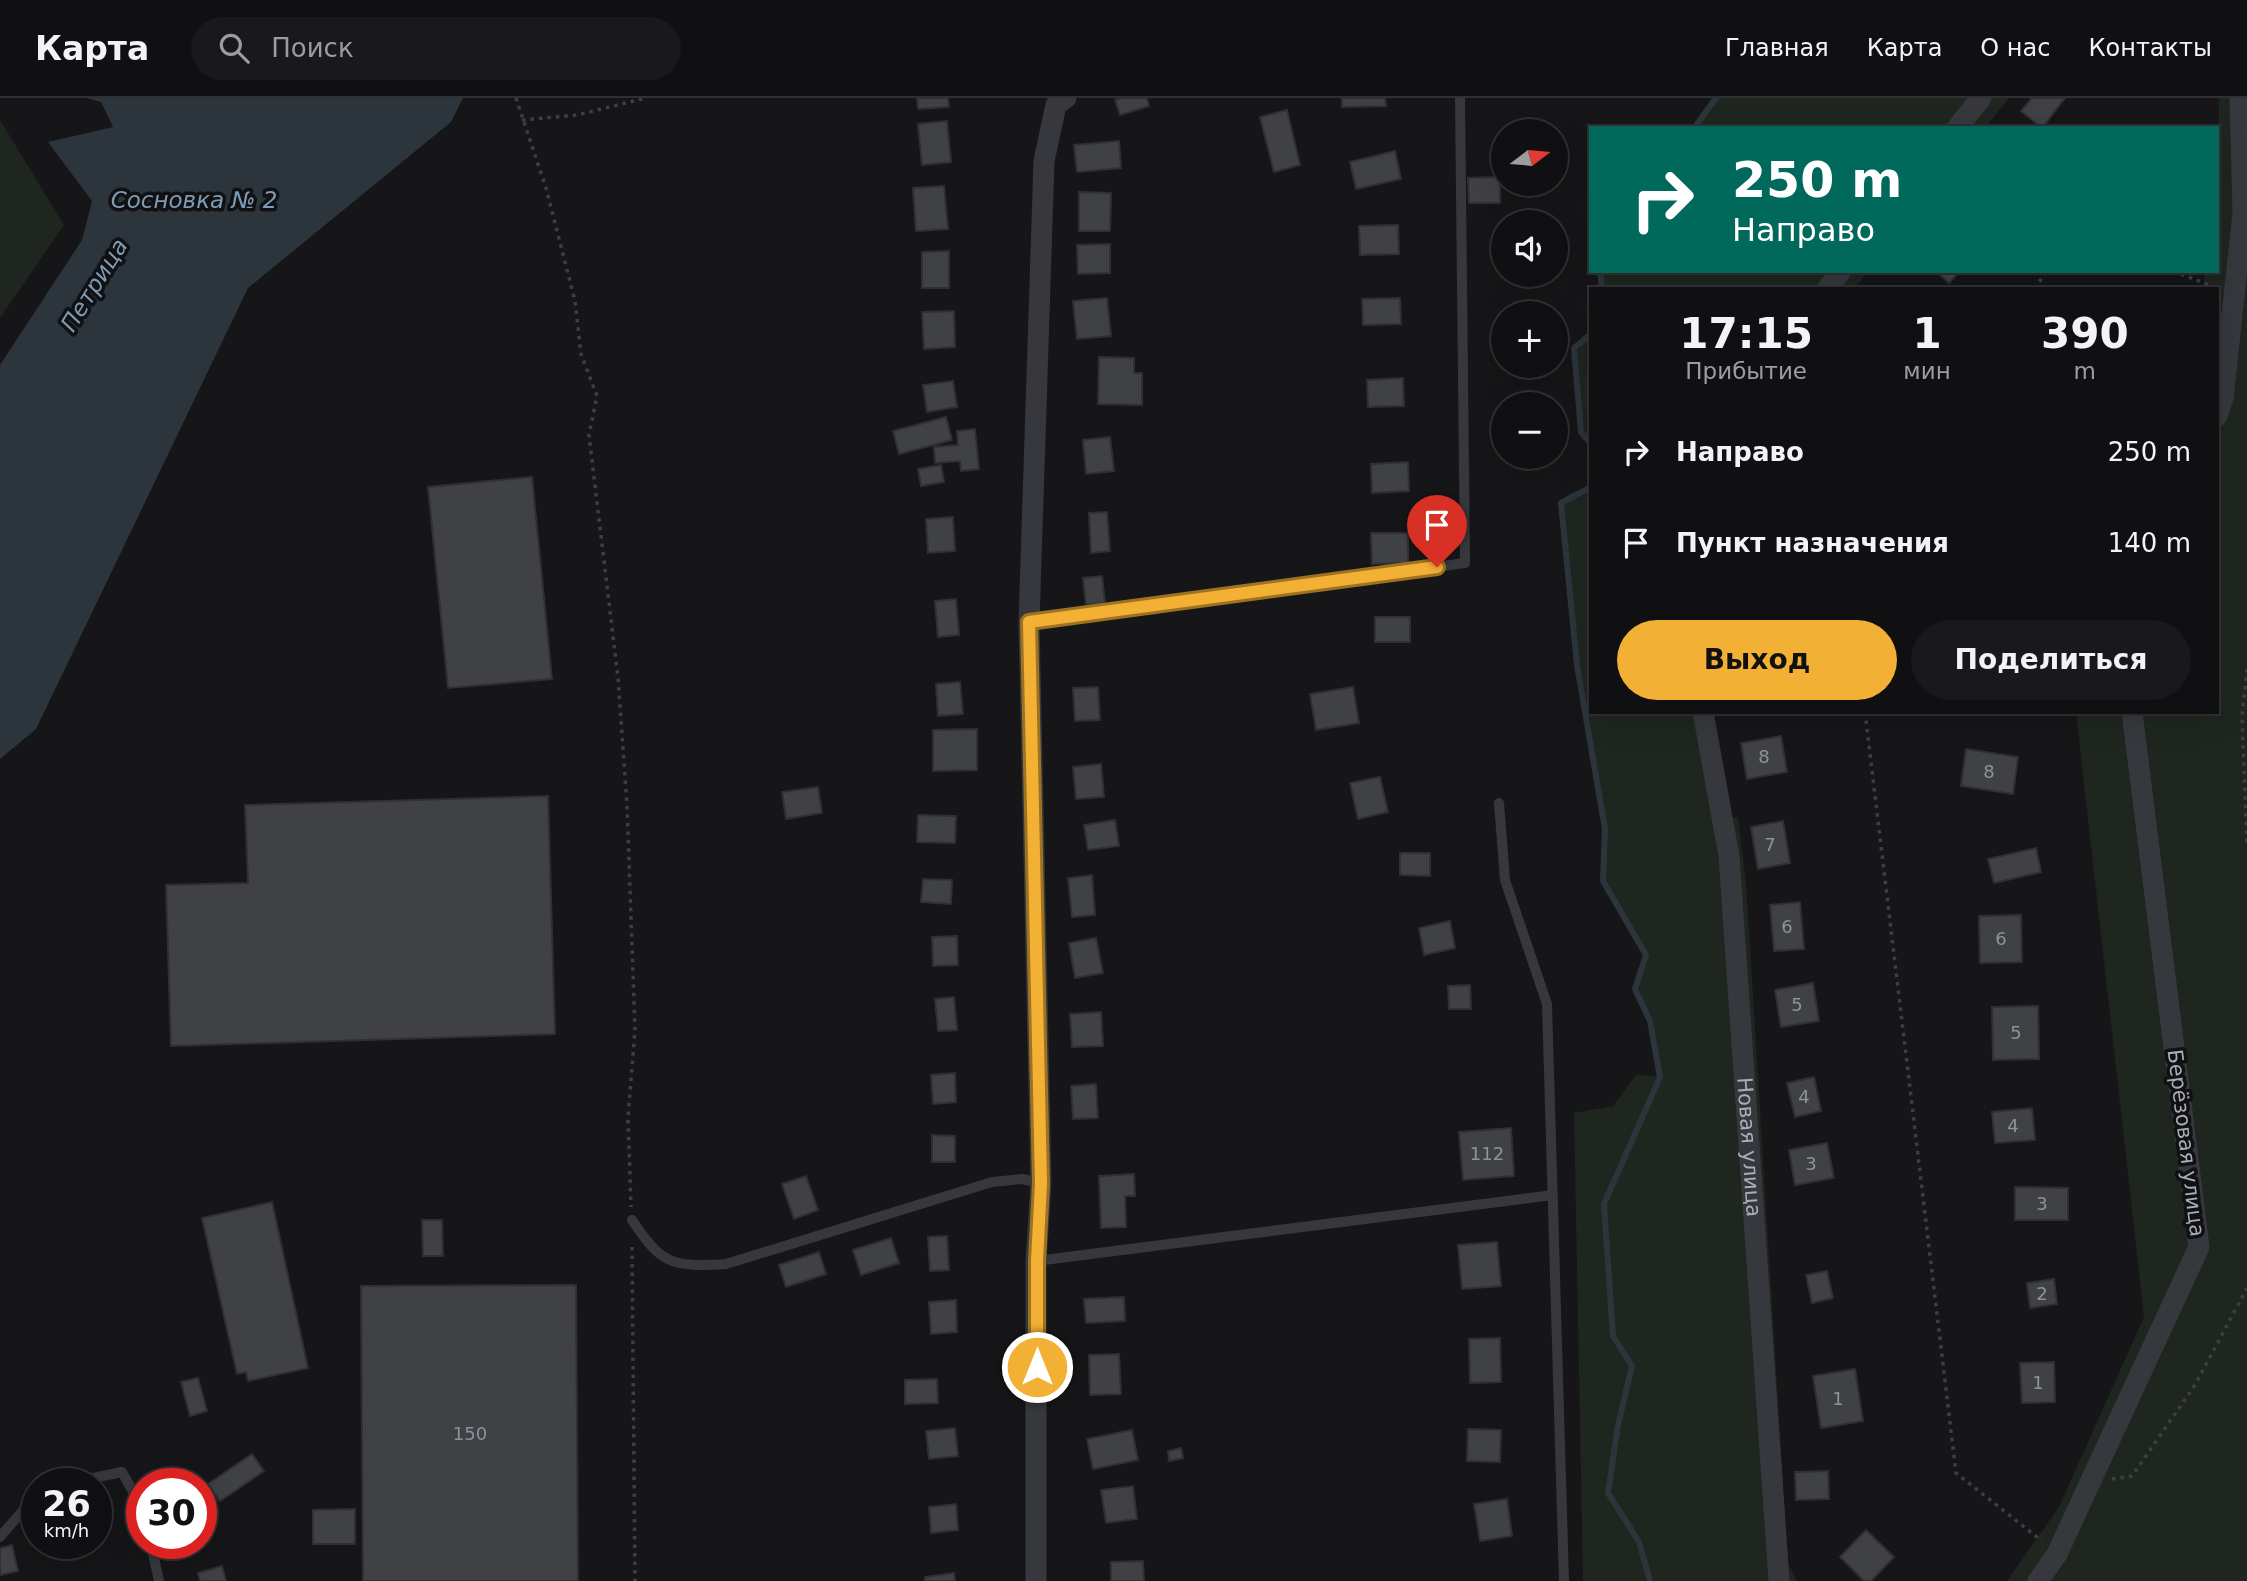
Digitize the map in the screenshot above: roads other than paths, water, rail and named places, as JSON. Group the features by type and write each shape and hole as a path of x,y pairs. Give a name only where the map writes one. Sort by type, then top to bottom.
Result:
{"street":[{"path":"1037,1581 1037,1261 1041,1183 1029,622 1044,161 1056,105 1066,98"},
{"path":"1959,126 1981,98"},
{"path":"2219,410 2223,398 2243,213 2240,98"},
{"path":"1829,287 1839,273"},
{"name":"Новая улица","path":"1703,714 1729,856 1779,1581"},
{"name":"Берёзовая улица","path":"2038,1581 2057,1554 2199,1247 2132,714"}],"lane":[{"path":"1029,622 1465,563 1460,98"},
{"path":"1499,803 1505,880 1547,1004 1564,1581"},
{"path":"632,1220 651,1249 666,1259 689,1266 726,1264 992,1182 1022,1179 1041,1183"},
{"path":"1037,1261 1553,1195"},
{"path":"112,1474 122,1472 126,1479"},
{"path":"0,1536 21,1512"},
{"path":"154,1559 159,1581"}],"water":[{"name":"Сосновка № 2","path":"86,98 463,98 451,122 248,288 36,729 0,759 0,365 82,240 92,201 48,142 113,127 101,102"}],"waterway":[{"path":"1695,126 1716,98"},
{"path":"1600,273 1602,287"},
{"path":"1589,336 1574,348 1581,432 1589,442"},
{"path":"1589,488 1561,503 1577,665 1605,829 1603,881 1646,955 1635,989 1650,1021 1660,1077 1604,1204 1613,1336 1632,1366 1618,1425 1608,1493 1639,1542 1650,1581"}],"water label":[{"name":"Петрица","path":"94,285"}]}
